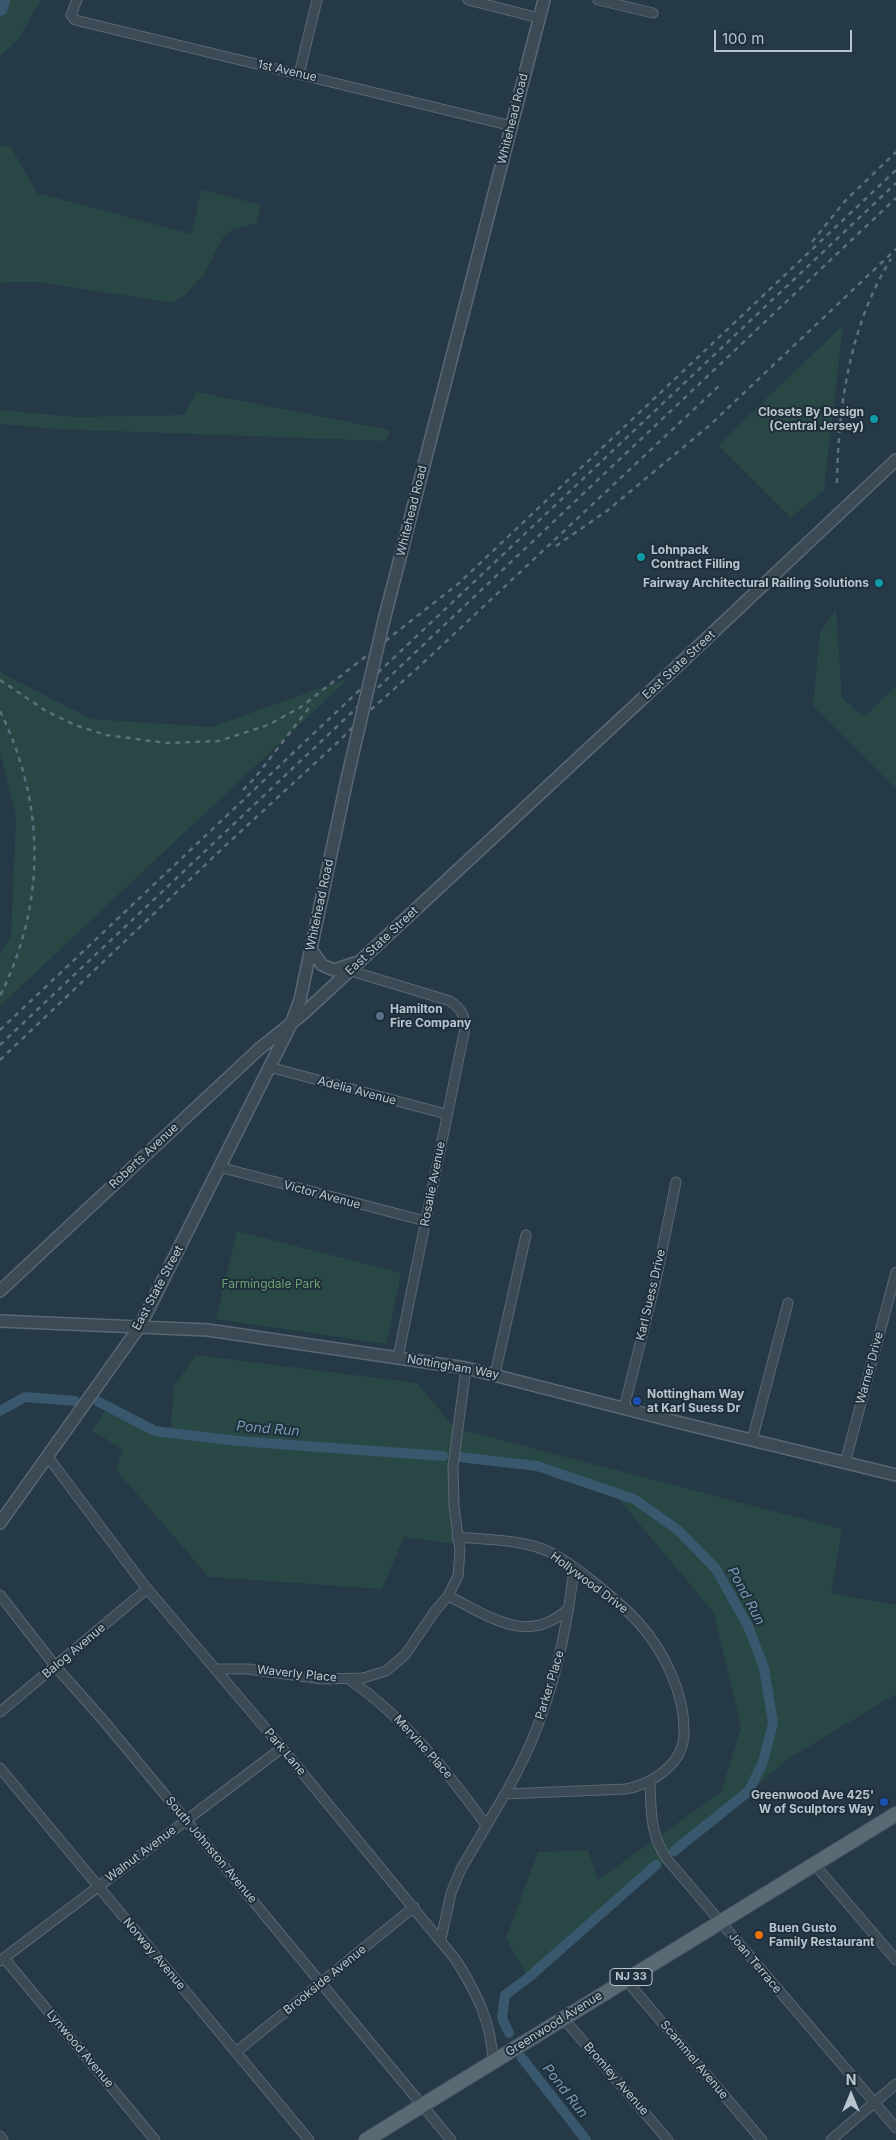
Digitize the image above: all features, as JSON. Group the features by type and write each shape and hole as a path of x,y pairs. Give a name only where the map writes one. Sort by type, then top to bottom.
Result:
{"main road":[{"name":"Greenwood Avenue","path":"366,2140 896,1814"}],"street":[{"path":"299,74 317,0"},
{"path":"468,0 539,18"},
{"name":"Whitehead Road","path":"291,1024 300,1000 347,779 384,620 544,0"},
{"path":"598,0 653,13"},
{"name":"1st Avenue","path":"75,4 72,18 79,21 512,126"},
{"name":"East State Street","path":"0,1523 140,1326 291,1024 360,962 896,460"},
{"path":"311,949 322,965 334,970 360,962"},
{"name":"Rosalie Avenue","path":"350,971 450,1001 462,1011 466,1026 446,1114 398,1357"},
{"name":"Roberts Avenue","path":"0,1291 142,1157 261,1048 291,1024"},
{"name":"Adelia Avenue","path":"269,1067 446,1114"},
{"name":"Victor Avenue","path":"219,1167 425,1221"},
{"name":"Karl Suess Drive","path":"624,1408 656,1280 676,1182"},
{"path":"495,1374 526,1235"},
{"name":"Warner Drive","path":"845,1463 896,1272"},
{"path":"752,1440 788,1303"},
{"name":"Nottingham Way","path":"0,1321 140,1326 234,1333 466,1368 896,1475"},
{"path":"457,1537 453,1466 466,1368"},
{"name":"Park Lane","path":"48,1457 148,1589 441,1939 470,1982 481,2006 492,2041 493,2061"},
{"name":"Hollywood Drive","path":"457,1537 530,1545 554,1555 574,1568 626,1609 639,1623 661,1655 676,1690 684,1732 682,1745 671,1764 650,1782 626,1790 504,1794"},
{"name":"Waverly Place","path":"215,1669 248,1668 291,1676 350,1679 374,1676 396,1664 405,1655 435,1611 448,1596 458,1576 460,1564 457,1537"},
{"name":"Parker Place","path":"504,1794 534,1737 545,1708 559,1662 574,1568"},
{"name":"Balog Avenue","path":"0,1712 148,1589"},
{"name":"South Johnston Avenue","path":"0,1595 56,1667 104,1720 451,2140"},
{"path":"448,1596 507,1624 518,1627 540,1626 552,1621 569,1608"},
{"name":"Mervine Place","path":"350,1679 380,1702 404,1724 452,1779 486,1825"},
{"name":"Walnut Avenue","path":"2,1959 282,1748"},
{"name":"Norway Avenue","path":"0,1768 309,2140"},
{"name":"Joan Terrace","path":"650,1782 652,1825 660,1849 896,2128"},
{"path":"441,1939 451,1893 461,1869 504,1794"},
{"path":"814,1864 896,1960"},
{"name":"Brookside Avenue","path":"236,2052 414,1907"},
{"name":"Lynwood Avenue","path":"2,1959 156,2140"},
{"name":"Scammel Avenue","path":"626,1980 762,2140"},
{"name":"Bromley Avenue","path":"563,2018 668,2140"},
{"path":"831,2140 896,2084"},
{"path":"0,2136 3,2140"}],"green space":[{"path":"0,0 43,0 38,4 19,39 0,56"},
{"path":"0,145 11,147 37,193 192,234 200,194 204,190 261,205 257,223 233,229 222,239 205,273 185,295 172,303 39,282 4,282 0,284"},
{"path":"843,325 824,490 791,518 718,445"},
{"path":"196,392 390,430 386,441 55,429 0,424 0,410 76,417 184,415"},
{"path":"836,610 842,698 864,717 896,686 896,789 813,706 820,632"},
{"path":"0,670 5,675 92,719 211,727 349,678 0,1006 0,955 11,935 16,817 0,751"},
{"name":"Farmingdale Park","path":"237,1231 401,1273 387,1342 385,1344 216,1319"},
{"path":"196,1355 417,1383 455,1428 842,1529 831,1593 896,1605 896,1694 788,1759 528,1978 506,1938 538,1852 588,1850 598,1880 721,1792 741,1728 714,1613 615,1495 528,1462 452,1460 455,1544 404,1537 382,1589 209,1577 116,1470 123,1450 92,1430 109,1406 170,1436 174,1386"}],"waterway":[{"path":"0,8 2,0"},
{"name":"Pond Run","path":"0,1411 25,1397 75,1401"},
{"name":"Pond Run","path":"99,1402 155,1431 237,1441 443,1456"},
{"name":"Pond Run","path":"459,1457 537,1466 634,1499 678,1530 716,1569 748,1626 764,1668 773,1723 763,1762 749,1791 674,1851"},
{"path":"509,2033 502,2018 505,1995 528,1978 656,1865"},
{"name":"Pond Run","path":"522,2058 586,2140"}],"railway":[{"path":"812,242 845,201 896,152"},
{"path":"0,680 46,711 75,725 106,735 166,743 219,741 268,725 301,707 458,584 896,170"},
{"path":"0,1030 896,183"},
{"path":"0,1045 896,198"},
{"path":"556,546 608,510 710,425 896,249"},
{"path":"837,483 840,425 849,367 865,311 891,259"},
{"path":"0,1060 225,846 721,384"},
{"path":"243,790 254,779 312,704"},
{"path":"0,711 15,746 26,782 32,818 34,854 32,890 26,925 15,961 0,996"}],"place":[{"name":"Closets By Design (Central Jersey)","path":"874,419"},
{"name":"Lohnpack Contract Filling","path":"641,557"},
{"name":"Fairway Architectural Railing Solutions","path":"879,583"},
{"name":"Hamilton Fire Company","path":"380,1016"},
{"name":"Nottingham Way at Karl Suess Dr","path":"637,1401"},
{"name":"Greenwood Ave 425' W of Sculptors Way","path":"884,1802"},
{"name":"Buen Gusto Family Restaurant","path":"759,1935"}]}
